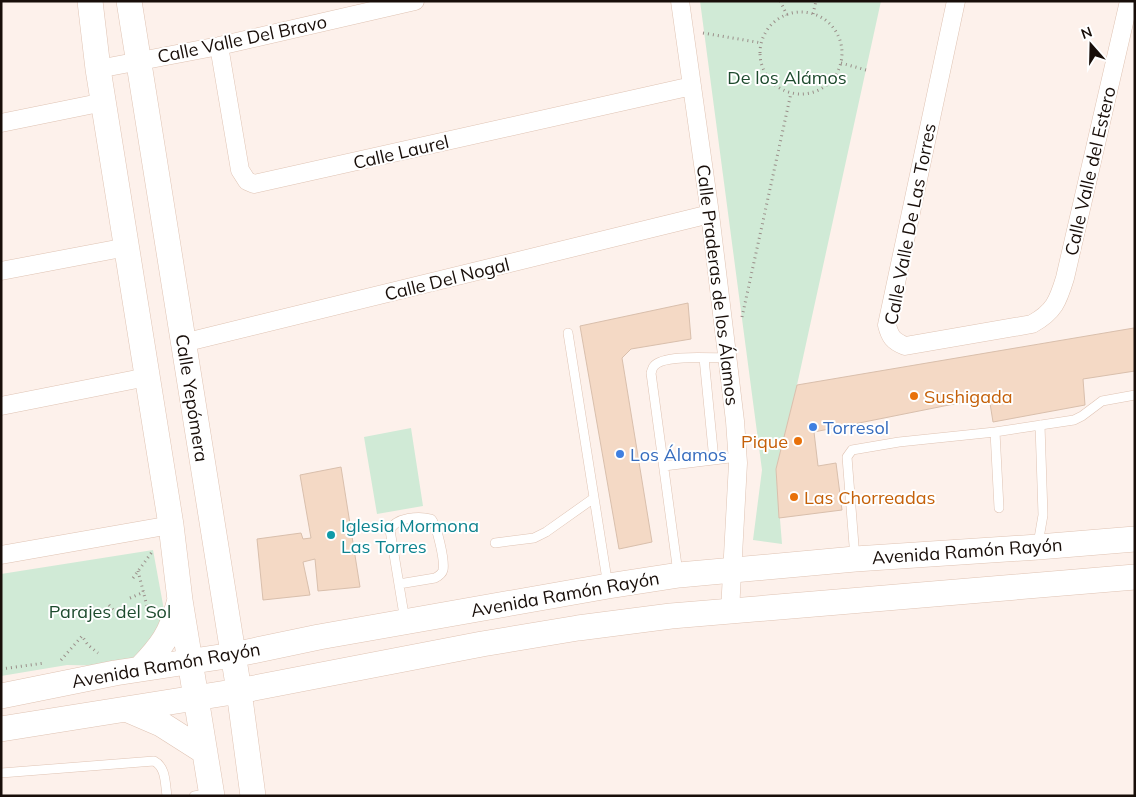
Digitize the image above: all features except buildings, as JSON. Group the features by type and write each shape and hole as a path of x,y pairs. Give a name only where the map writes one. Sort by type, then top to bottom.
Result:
{"main road":[{"path":"90,1 98,69 171,525 180,600 197,697 205,752 206,795"},
{"name":"Calle Yepómera","path":"129,1 239,691 253,796"},
{"name":"Avenida Ramón Rayón","path":"1,696 140,669 233,655 405,622 679,575 855,558 1135,539"},
{"name":"Avenida Ramón Rayón","path":"1,729 239,691 482,644 588,627 671,616 1135,577"},
{"path":"140,669 167,638 180,600"},
{"path":"126,709 161,724 205,752"}],"street":[{"name":"Calle Valle Del Bravo","path":"98,69 219,46 415,1"},
{"name":"Calle Praderas de los Álamos","path":"680,1 710,214 738,457 730,611"},
{"name":"Calle Valle De Las Torres","path":"956,1 887,325 890,336 895,342 905,346 1032,324 1043,318 1052,309"},
{"name":"Calle Valle del Estero","path":"1052,309 1065,278 1129,1"},
{"name":"Calle Laurel","path":"219,46 240,170 247,181 254,184 692,86"},
{"path":"1,122 104,102"},
{"name":"Calle Del Nogal","path":"183,343 710,214"},
{"path":"1,271 127,247"},
{"path":"1,406 146,377"},
{"path":"1,555 171,525"}],"lane":[{"path":"568,334 608,586"},
{"path":"704,358 714,460"},
{"path":"679,575 651,373 654,366 662,360 727,358"},
{"path":"855,558 847,456 852,450 908,440 995,432 1074,420 1102,401 1135,395"},
{"path":"1038,547 1044,515 1040,425"},
{"path":"995,432 999,508"},
{"path":"664,466 738,457"},
{"path":"495,543 534,538 546,532 594,498"},
{"path":"399,584 435,578 443,571 436,525 431,519 401,520 392,525 390,530 405,622"},
{"path":"1,773 154,760 160,764 163,770 167,796"}],"path":[{"path":"780,1 787,15"},
{"path":"813,14 816,1"},
{"path":"800,12 813,14 824,19 834,28 840,39 842,51 841,64 836,75 828,85 810,93 791,93 779,88 769,79 763,68 760,55 767,31 776,21 787,15 800,12"},
{"path":"684,30 762,43"},
{"path":"841,64 866,70"},
{"path":"739,326 791,93"},
{"path":"138,571 149,614"},
{"path":"130,598 144,592"},
{"path":"109,605 118,614"},
{"path":"1,669 62,660 82,636 95,652 104,657"}],"green space":[{"name":"De los Alámos","path":"700,1 881,1 797,385 776,469 782,544 753,540 762,470"},
{"path":"411,428 423,506 377,514 364,437"},
{"name":"Parajes del Sol","path":"153,550 166,621 148,656 121,666 67,665 1,676 1,574"}],"place":[{"name":"Sushigada","path":"914,396"},
{"name":"Torresol","path":"813,427"},
{"name":"Pique","path":"798,441"},
{"name":"Los Álamos","path":"620,454"},
{"name":"Las Chorreadas","path":"794,497"},
{"name":"Iglesia Mormona Las Torres","path":"331,535"}]}
